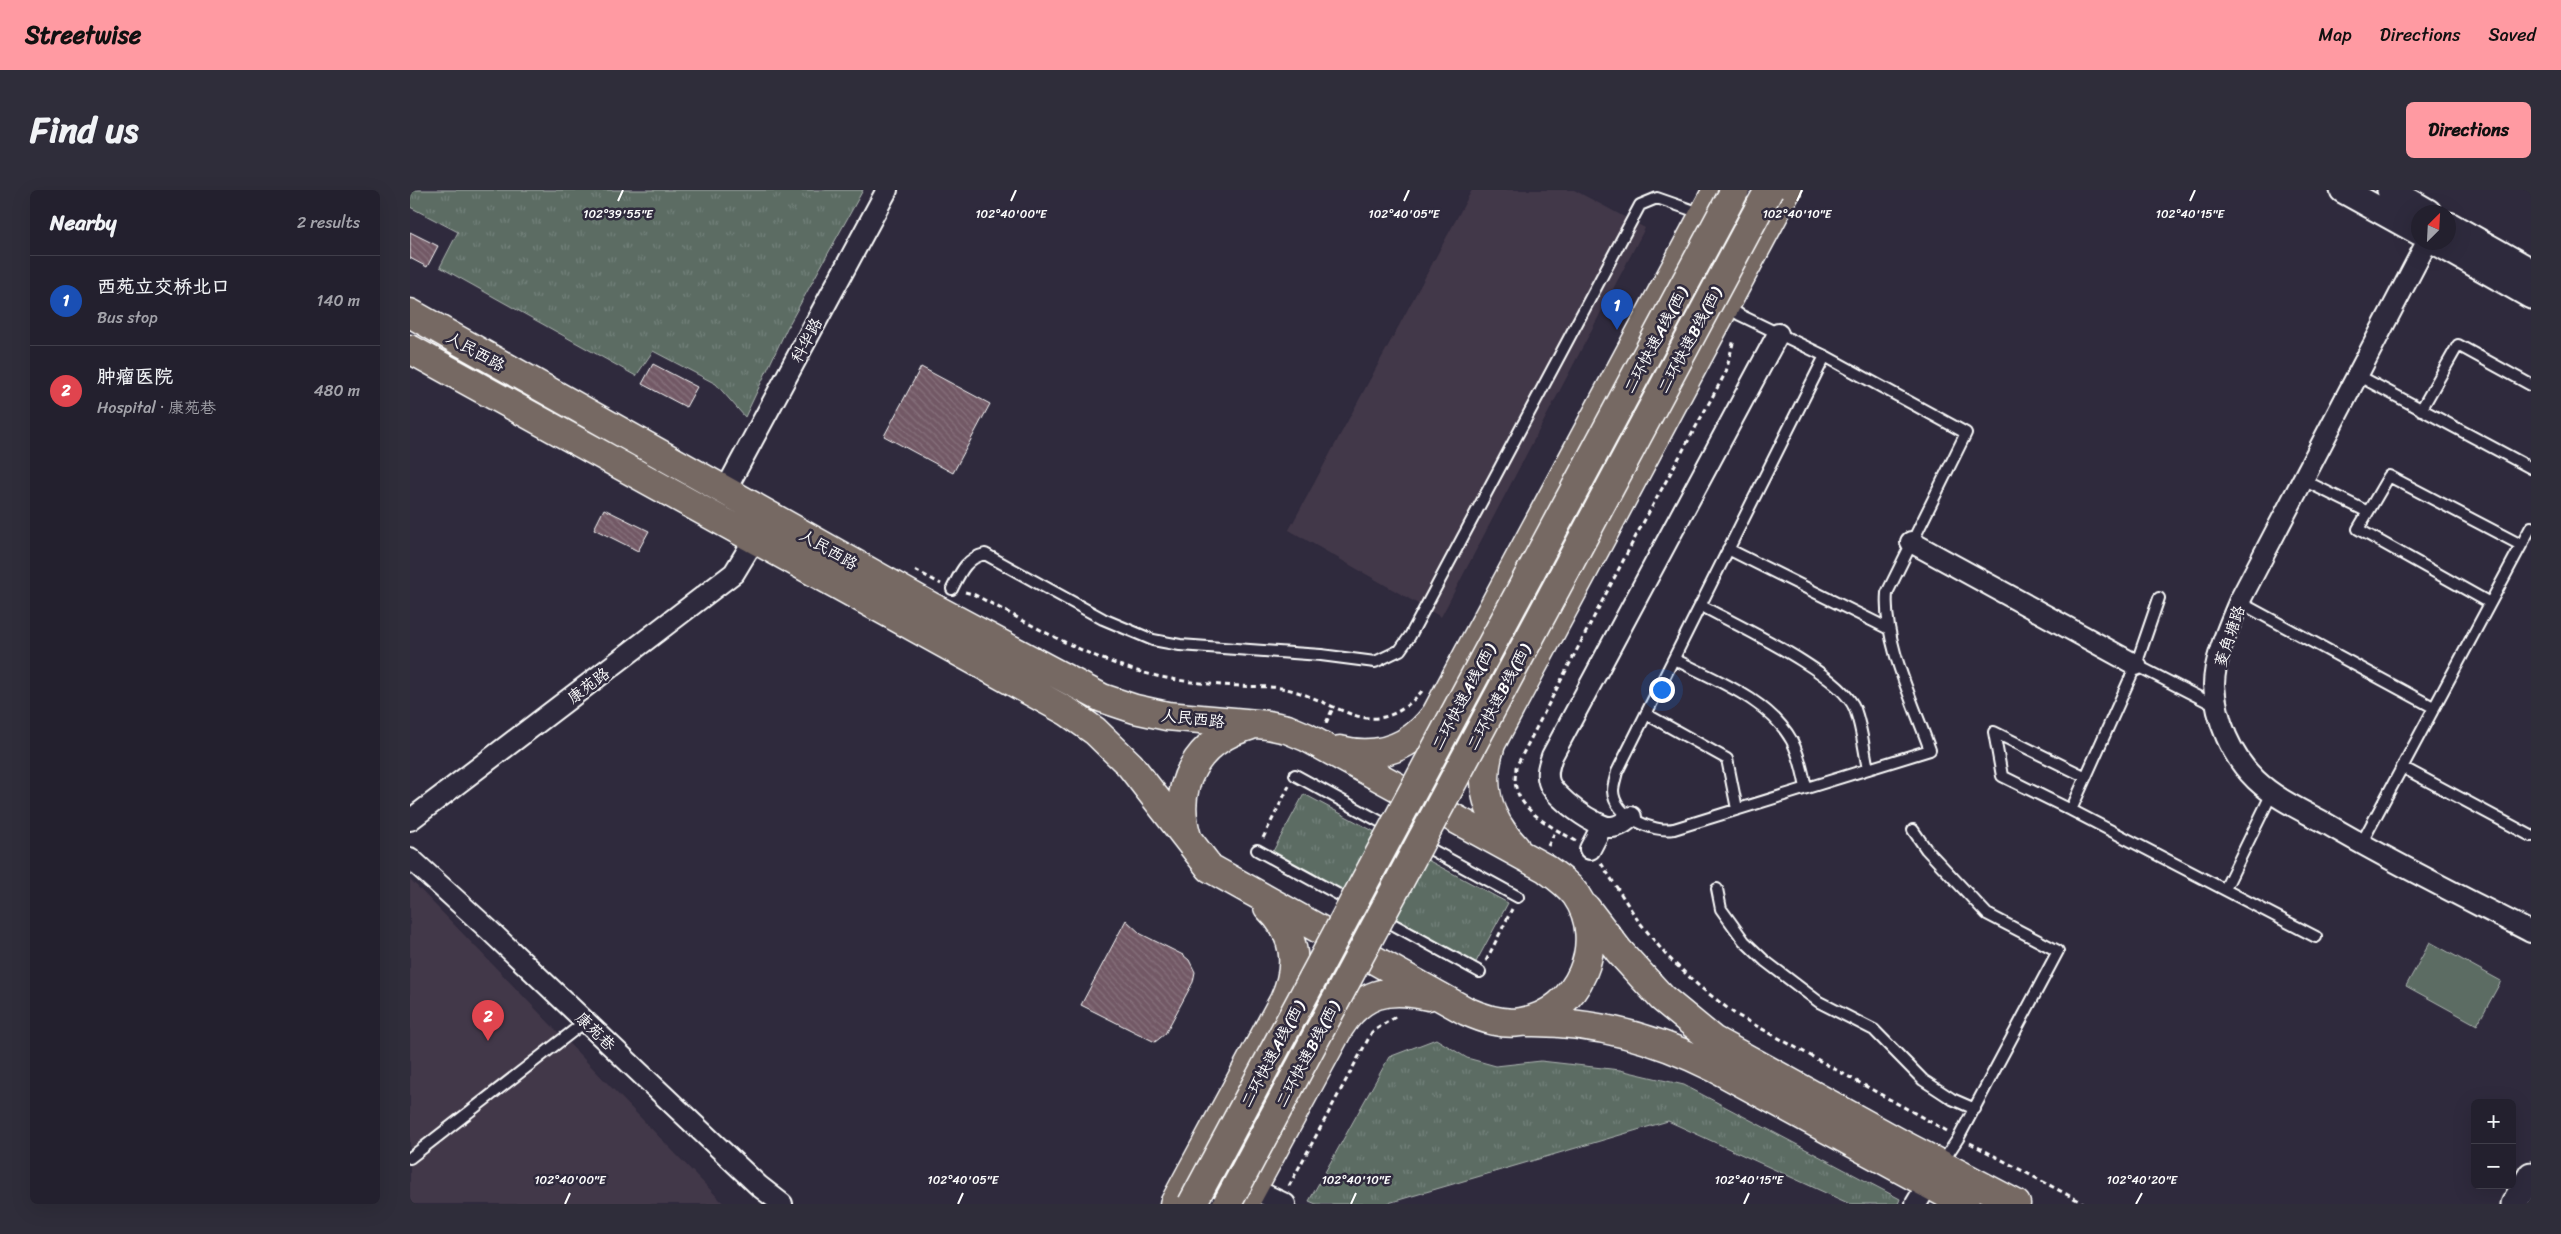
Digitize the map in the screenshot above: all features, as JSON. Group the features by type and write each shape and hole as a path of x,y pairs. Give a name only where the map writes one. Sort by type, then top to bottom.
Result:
{"main road":[{"path":"1314,734 1330,747 1362,754 1391,750 1416,737 1439,709 1717,190"},
{"name":"二环快速A线(西)","path":"1192,1204 1735,190"},
{"name":"二环快速B线(西)","path":"1227,1204 1770,190"},
{"path":"1545,859 1515,847 1498,826 1487,804 1484,775 1491,744 1787,190"},
{"name":"人民西路","path":"410,313 930,606 1102,698 1135,709 1167,716 1268,725 1314,734 1545,859 1576,894 1584,909 1589,925 1590,942 1588,958 1579,980 1564,1000 1552,1010 1537,1018 1521,1022 1504,1022 1485,1019 1466,1011 1227,880 1210,868 1197,854 1140,777 1108,742 1082,721 1054,703 754,540 410,349"},
{"path":"1503,591 1500,604 1503,616 1509,626 1519,632 1530,635 1541,633 1557,620"},
{"name":"人民西路","path":"1197,854 1185,831 1182,806 1184,790 1197,761 1214,743 1235,730 1251,726 1268,725"},
{"path":"1174,1204 1289,989 1294,969 1294,951 1289,934 1280,919 1257,898 1227,880"},
{"path":"1576,894 1639,974 1674,1009 1699,1030 1898,1142 1929,1184 2016,1204"},
{"path":"1248,1196 1345,1018 1366,999 1382,993 1408,992 1437,998 1466,1011"},
{"path":"1504,1022 1587,1025 1619,1031 1662,1044 1715,1068 1965,1204"},
{"path":"1248,1067 1258,1058 1269,1055 1280,1055 1290,1060 1298,1067 1303,1078 1301,1098"}],"street":[{"name":"科华路","path":"725,491 887,190"},
{"path":"2343,190 2411,228"},
{"path":"2390,190 2416,205"},
{"path":"2456,229 2531,271"},
{"name":"菱角塘路","path":"2423,250 2359,376 2239,602 2223,643 2214,683 2216,706 2230,745 2255,779 2272,793 2361,844 2531,932"},
{"path":"2450,250 2531,296"},
{"path":"1631,817 1621,825 1602,826 1557,797 1549,783 1547,770 1552,756 1778,334"},
{"name":"康苑路","path":"410,820 734,573 754,540"},
{"path":"1911,542 2136,665"},
{"path":"1590,850 1602,826"},
{"name":"康苑巷","path":"410,858 759,1186 782,1204"},
{"path":"2514,1204 2531,1175"},
{"path":"1248,1196 1283,1203"}],"lane":[{"path":"952,589 964,566 974,556 985,554 1103,619 1153,640 1180,645 1235,648 1375,662 1400,650 1410,636 1640,205 1657,198 1704,214"},
{"path":"1725,306 1825,356 1966,433 1887,593 1886,609 1889,629 1930,750 1664,831 1648,828 1620,807 1613,792 1617,772 1825,356"},
{"path":"2421,410 2458,345 2531,385"},
{"path":"2359,376 2531,468"},
{"path":"2490,603 2358,529 2389,476 2521,545"},
{"path":"2303,480 2368,512"},
{"path":"2361,844 2531,527"},
{"path":"1728,549 1889,629"},
{"path":"2071,810 2136,665 2159,598"},
{"path":"2239,602 2433,707"},
{"path":"1700,605 1798,658 1846,696 1855,708 1868,769"},
{"path":"1674,659 1754,702 1772,717 1791,740 1801,763 1806,788"},
{"path":"2136,665 2216,706"},
{"path":"1646,714 1727,759 1737,809"},
{"path":"2086,777 1994,732 2002,776 2316,937"},
{"path":"2402,767 2531,836"},
{"path":"1295,775 1518,897"},
{"path":"2225,889 2272,793"},
{"path":"1913,830 1926,849 1987,914 2058,951 1975,1109 1929,1184"},
{"path":"1257,850 1480,972"},
{"path":"1716,889 1721,909 1744,941 1765,961 1819,1002 1874,1030 1923,1080 1952,1099 1975,1109"},
{"path":"410,1158 586,1022"}],"path":[{"path":"909,567 952,589 973,594 1084,651 1121,666 1188,681 1280,688 1304,694 1354,716 1377,719 1395,714 1407,707 1426,683"},
{"path":"1314,734 1333,708"},
{"path":"1257,850 1295,775"},
{"path":"1545,859 1556,830"},
{"path":"1480,972 1518,897"},
{"path":"1283,1203 1372,1032 1391,1017 1401,1014"}],"shaded area":[{"path":"1472,190 1574,190 1645,228 1441,617 1289,530"},
{"path":"410,879 724,1204 410,1204"}],"green space":[{"path":"410,190 863,190 787,328 745,417 716,384 653,351 636,376 440,267 458,232 410,207"},
{"path":"1304,794 1508,903 1475,964 1271,855"},
{"path":"2430,942 2501,981 2477,1025 2406,986"},
{"path":"1436,1039 1467,1058 1496,1066 1541,1061 1620,1070 1684,1085 1900,1199 1898,1204 1850,1204 1668,1121 1385,1204 1316,1204 1309,1201 1389,1057"}],"building":[{"path":"410,232 438,246 427,267 410,258"},
{"path":"653,364 697,387 686,407 642,384"},
{"path":"921,367 990,404 953,473 884,436"},
{"path":"604,509 649,531 638,551 594,529"},
{"path":"1126,920 1141,934 1183,955 1189,960 1195,972 1193,982 1165,1034 1155,1042 1081,1005"}],"place":[{"name":"西苑立交桥北口","path":"1617,330"},
{"name":"肿瘤医院","path":"488,1041"}]}
